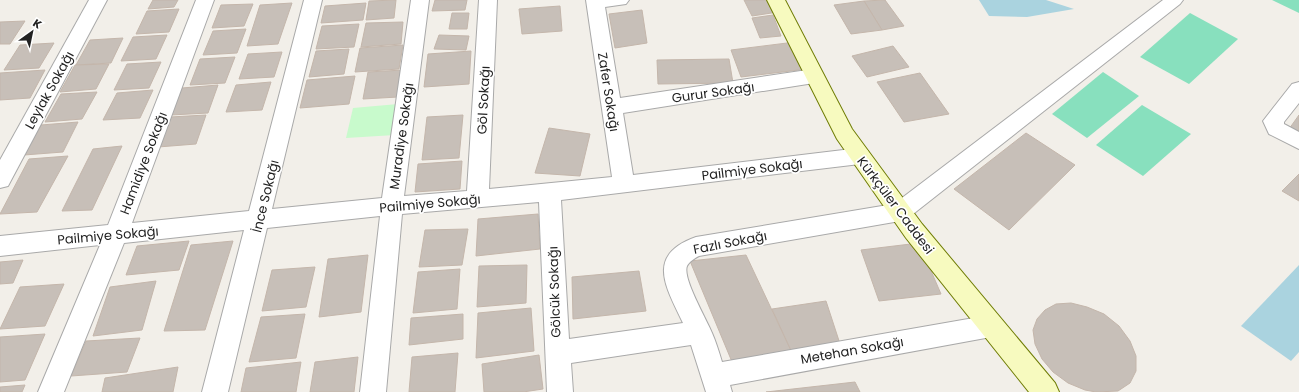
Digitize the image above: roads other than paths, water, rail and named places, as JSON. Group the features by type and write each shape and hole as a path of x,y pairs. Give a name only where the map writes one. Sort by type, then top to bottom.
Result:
{"main road":[{"name":"Kürkçüler Caddesi","path":"776,0 844,134 922,241 1046,392"}],"street":[{"name":"Leylak Sokağı","path":"0,180 98,0"},
{"name":"Hamidiye Sokağı","path":"51,392 116,235 205,0"},
{"name":"İnce Sokağı","path":"215,392 313,0"},
{"name":"Muradiye Sokağı","path":"373,392 392,206 420,0"},
{"name":"Göl Sokağı","path":"478,199 488,0"},
{"path":"595,1 620,0"},
{"path":"900,212 1174,0"},
{"name":"Zafer Sokağı","path":"595,1 624,184"},
{"name":"Gurur Sokağı","path":"612,107 814,76"},
{"path":"1299,89 1273,121 1276,129 1299,141"},
{"name":"Pailmiye Sokağı","path":"0,246 258,221 392,206 550,193 860,156"},
{"name":"Gölcük Sokağı","path":"550,193 556,353 560,392"},
{"name":"Fazlı Sokağı","path":"716,384 699,332 676,281 675,269 678,260 685,252 696,247 900,212"},
{"name":"Metehan Sokağı","path":"716,384 991,326"},
{"path":"556,353 699,332"}],"water":[{"path":"979,0 1046,0 1074,9 1027,17 989,16"},
{"path":"1299,265 1299,352 1291,361 1241,326"}]}
